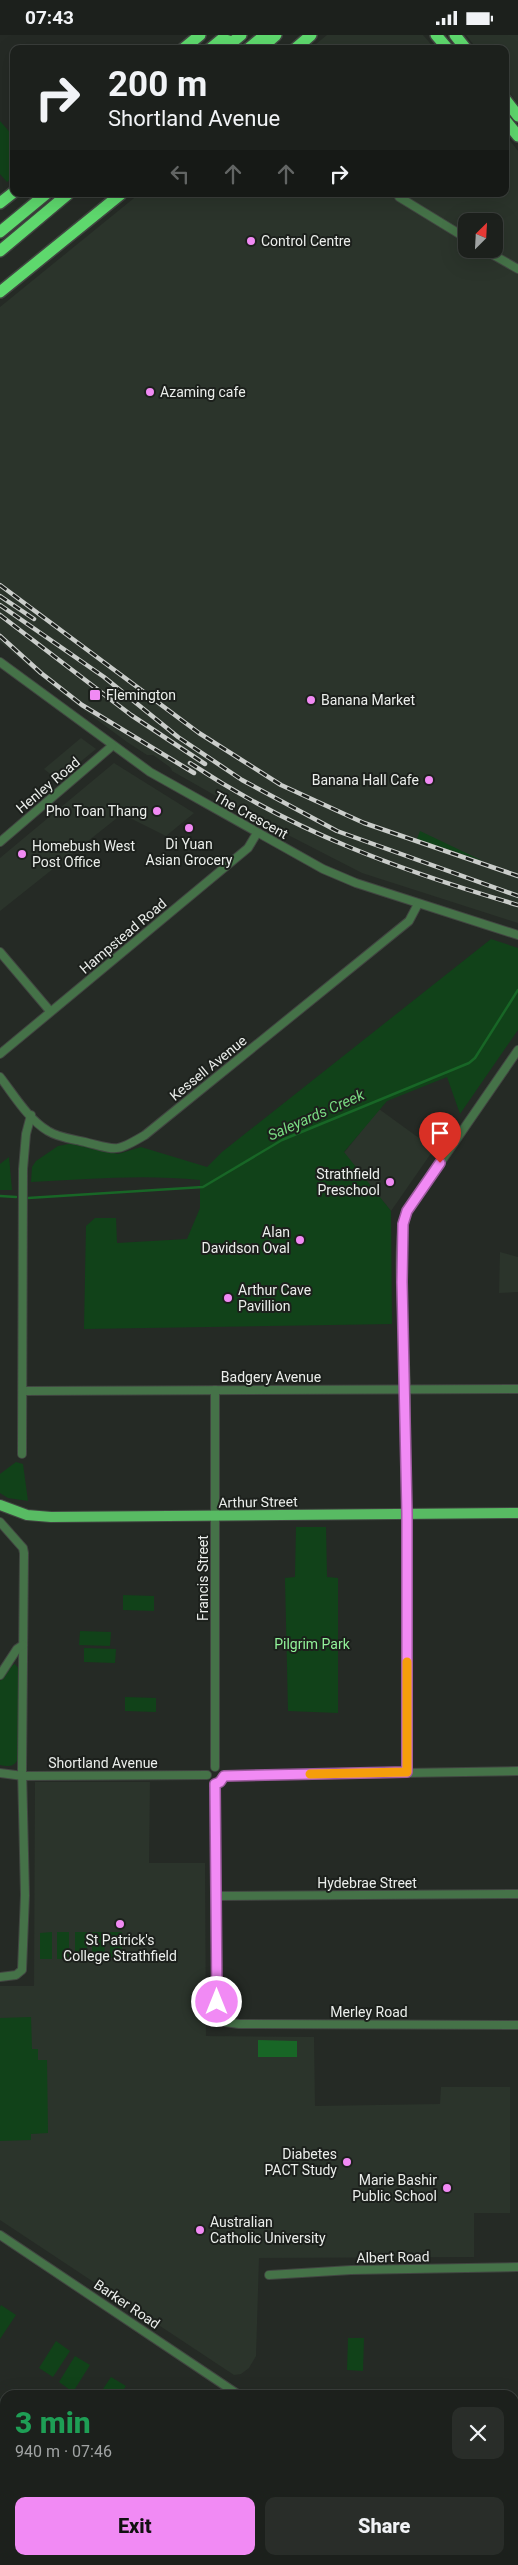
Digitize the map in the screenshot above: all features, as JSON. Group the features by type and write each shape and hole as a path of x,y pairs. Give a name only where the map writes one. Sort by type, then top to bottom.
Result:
{"highway":[{"path":"188,45 200,35"},
{"path":"253,45 265,35"},
{"path":"265,45 276,35"},
{"path":"300,45 311,35"},
{"path":"436,35 445,45"},
{"path":"455,35 463,45"},
{"path":"215,45 222,39 232,42"},
{"path":"509,104 518,116"},
{"path":"509,124 518,136"},
{"path":"0,203 10,195"},
{"path":"0,232 42,197"},
{"path":"0,251 64,197"},
{"path":"75,229 109,197"},
{"path":"0,292 75,229 117,197"}],"main road":[{"name":"Arthur Street","path":"0,1505 27,1515 51,1517 518,1513"}],"street":[{"path":"399,197 458,234"},
{"path":"499,258 518,269"},
{"name":"The Crescent","path":"0,661 112,746 169,784 338,876 418,904 518,935"},
{"name":"Henley Road","path":"0,842 112,746"},
{"name":"Hampstead Road","path":"0,1054 248,848 257,833"},
{"name":"Kessell Avenue","path":"0,1077 31,1115 49,1131 62,1137 115,1150 124,1148 145,1135 409,921 418,904"},
{"path":"0,952 50,1011"},
{"path":"407,1772 406,1390 402,1282 404,1218 518,1050"},
{"path":"22,1453 23,1169 31,1115"},
{"name":"Badgery Avenue","path":"23,1391 518,1389"},
{"name":"Francis Street","path":"215,1390 215,1767"},
{"path":"0,1522 23,1548 24,1553 22,1776 25,1895 23,1965 16,1975 0,1977"},
{"path":"0,1675 17,1649 23,1645"},
{"path":"215,1784 208,1780 208,1770 215,1767 222,1770 224,1776"},
{"path":"224,1776 518,1771"},
{"name":"Shortland Avenue","path":"0,1773 22,1776 207,1775"},
{"path":"215,1784 220,1782 224,1776"},
{"path":"215,1784 217,1896"},
{"name":"Hydebrae Street","path":"217,1896 518,1894"},
{"name":"Merley Road","path":"217,1896 217,2002 222,2019 228,2023 518,2025"},
{"name":"Barker Road","path":"0,2235 232,2390"},
{"name":"Albert Road","path":"269,2275 351,2270 518,2267"}],"shaded area":[{"path":"327,35 423,35 432,45 315,45"},
{"path":"466,35 518,35 518,104 509,92 509,45 474,45"},
{"path":"509,139 518,151 518,923 362,873 253,817 172,771 171,768 153,755 147,755 127,742 58,691 0,642 0,307 135,197 509,197"},
{"path":"81,738 96,749 58,780 44,769"},
{"path":"114,763 194,813 166,836 122,814 0,911 0,858"},
{"name":"Strathfield Preschool","path":"379,1109 434,1149 391,1211 344,1153"},
{"path":"500,1252 518,1257 518,1292 499,1293"},
{"path":"35,1782 150,1782 149,1863 205,1863 206,2036 314,2037 315,2106 440,2104 441,2087 510,2087 510,2213 474,2213 474,2257 259,2258 256,2356 249,2368 241,2374 234,2375 0,2220 0,1986 34,1986"},
{"path":"258,2040 297,2041 297,2057 258,2057"}],"green space":[{"path":"0,121 10,132 10,180 7,182 0,174"},
{"path":"420,831 483,861 417,839"},
{"path":"491,939 518,948 518,1030 460,1114 447,1077 387,1101 344,1152 391,1211 392,1324 84,1329 86,1226 95,1218 116,1218 117,1243 187,1239 200,1208 200,1180 137,1177 31,1182 32,1167 36,1161 58,1146 74,1143 118,1154 141,1147 207,1167 222,1152"},
{"path":"9,1157 12,1190 0,1190 0,1164"},
{"path":"16,1462 23,1464 28,1501 8,1498 0,1493 0,1474"},
{"name":"Pilgrim Park","path":"296,1527 326,1527 327,1577 338,1578 338,1713 288,1711 285,1578 295,1577"},
{"path":"123,1595 154,1596 154,1611 123,1610"},
{"path":"80,1631 111,1632 110,1646 79,1645"},
{"path":"84,1648 116,1649 115,1663 84,1662"},
{"path":"15,1664 19,1669 19,1758 13,1765 6,1766 0,1765 0,1681 11,1666"},
{"path":"125,1697 156,1698 156,1712 125,1711"},
{"path":"52,1932 52,1959 40,1959 40,1933"},
{"path":"57,1932 69,1932 69,1959 57,1959"},
{"path":"75,1932 87,1932 87,1959 75,1959"},
{"path":"92,1932 104,1932 105,1959 92,1959"},
{"path":"110,1932 122,1932 122,1958 110,1958"},
{"path":"31,2017 32,2049 38,2049 38,2060 47,2060 48,2133 31,2134 31,2140 0,2141 0,2018"},
{"path":"1,2305 16,2315 0,2339 0,2307"},
{"path":"348,2338 364,2338 363,2371 347,2370"},
{"path":"56,2341 70,2351 53,2377 39,2368"},
{"path":"75,2356 90,2365 74,2390 70,2390 59,2382"},
{"path":"111,2377 126,2386 123,2390 102,2390"}],"waterway":[{"name":"Saleyards Creek","path":"28,1198 203,1187 282,1140 469,1063 475,1058 518,990"},
{"name":"Saleyards Creek","path":"0,1196 16,1197"}],"railway":[{"path":"0,585 199,733 281,785 364,823 518,876"},
{"path":"0,596 34,619"},
{"path":"0,605 104,677 178,737 242,780 337,831 518,896"},
{"path":"0,615 131,715 205,764"},
{"path":"0,636 41,673 82,705 194,773"},
{"path":"190,763 268,809 348,847 431,878 518,905"}],"slow traffic":[{"path":"310,1774 407,1772 407,1662"}],"place":[{"name":"Control Centre","path":"251,241"},
{"name":"Azaming cafe","path":"150,392"},
{"name":"Flemington","path":"95,695"},
{"name":"Banana Market","path":"311,700"},
{"name":"Banana Hall Cafe","path":"429,780"},
{"name":"Pho Toan Thang","path":"157,811"},
{"name":"Di Yuan Asian Grocery","path":"189,828"},
{"name":"Homebush West Post Office","path":"22,854"},
{"name":"Strathfield Preschool","path":"390,1182"},
{"name":"Alan Davidson Oval","path":"300,1240"},
{"name":"Arthur Cave Pavillion","path":"228,1298"},
{"name":"St Patrick's College Strathfield","path":"120,1924"},
{"name":"Diabetes PACT Study","path":"347,2162"},
{"name":"Marie Bashir Public School","path":"447,2188"},
{"name":"Australian Catholic University","path":"200,2230"}],"route":[{"path":"217,2002 215,1784 220,1782 224,1776 407,1772 407,1514 406,1390 402,1282 403,1224 407,1211 440,1163"}]}
